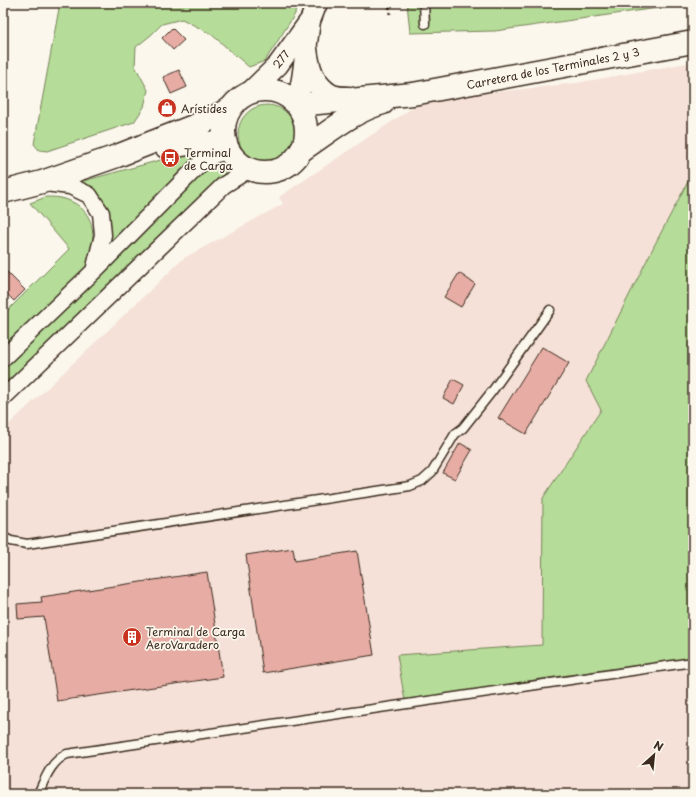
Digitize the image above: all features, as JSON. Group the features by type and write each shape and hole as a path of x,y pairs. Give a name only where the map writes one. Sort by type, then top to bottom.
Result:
{"main road":[{"name":"Carretera de los Terminales 2 y 3","path":"297,105 413,94 693,42"},
{"path":"306,49 311,74 322,88 331,95 356,99"},
{"path":"258,91 274,91 290,99 297,105 306,122 307,132 302,150 293,162 281,169 267,172 248,170 234,159 227,148 224,126 231,108 238,100 248,94 258,91"},
{"name":"Carretera de los Terminales 2 y 3","path":"302,150 339,124 372,106 413,94"},
{"path":"3,192 42,182 117,156 209,120 231,108"},
{"path":"117,156 203,142 227,148"}],"street":[{"name":"277","path":"297,105 313,12"},
{"name":"277","path":"248,94 278,65 313,12"},
{"path":"3,358 94,271 201,163 227,148"},
{"path":"3,398 224,185 248,170"},
{"path":"42,182 70,186 89,195 101,213 103,235 94,271"}],"lane":[{"path":"424,3 425,24"},
{"path":"3,537 11,541 27,544 416,484 432,472 455,434 463,428 493,390 550,310"},
{"path":"38,794 49,770 61,757 67,754 693,662"}],"shaded area":[{"path":"693,62 693,794 3,794 3,430 184,258 283,204 279,197 424,100 576,83"}],"green space":[{"path":"60,3 296,3 295,14 265,61 249,67 211,34 182,19 162,24 136,47 135,66 148,90 144,107 134,122 47,151 39,150 34,144"},
{"path":"407,3 693,3 495,31 410,33"},
{"path":"261,105 273,105 288,113 296,128 296,140 288,155 273,163 261,163 246,155 238,140 238,128 246,113"},
{"path":"201,149 107,249 110,236 110,225 106,210 101,203 76,183"},
{"path":"216,161 221,161 225,165 226,171 223,176 56,335 3,391 3,366 108,266 210,165"},
{"path":"693,172 693,660 405,701 397,655 542,645 543,498 601,410 586,381"},
{"path":"46,197 58,197 65,199 76,204 85,211 90,220 92,230 93,241 91,252 83,273 8,346 3,341 3,315 69,249 30,203"}],"building":[{"path":"172,28 184,40 173,50 162,38"},
{"path":"179,70 187,87 171,94 163,77"},
{"path":"3,268 25,290 14,301 3,290"},
{"path":"459,273 475,284 461,307 444,297"},
{"path":"542,347 569,363 526,434 498,418"},
{"path":"453,379 464,385 454,404 443,398"},
{"path":"460,443 472,450 455,479 443,473"},
{"path":"293,548 295,561 357,551 374,655 263,673 246,555"},
{"name":"Terminal de Carga AeroVaradero","path":"207,572 223,677 57,701 44,617 18,619 17,604 42,602 41,597"}],"railway":[{"path":"389,3 390,14"}],"place":[{"name":"Arístides","path":"167,108"},
{"name":"Terminal de Carga","path":"170,158"},
{"name":"Terminal de Carga AeroVaradero","path":"132,637"}]}
